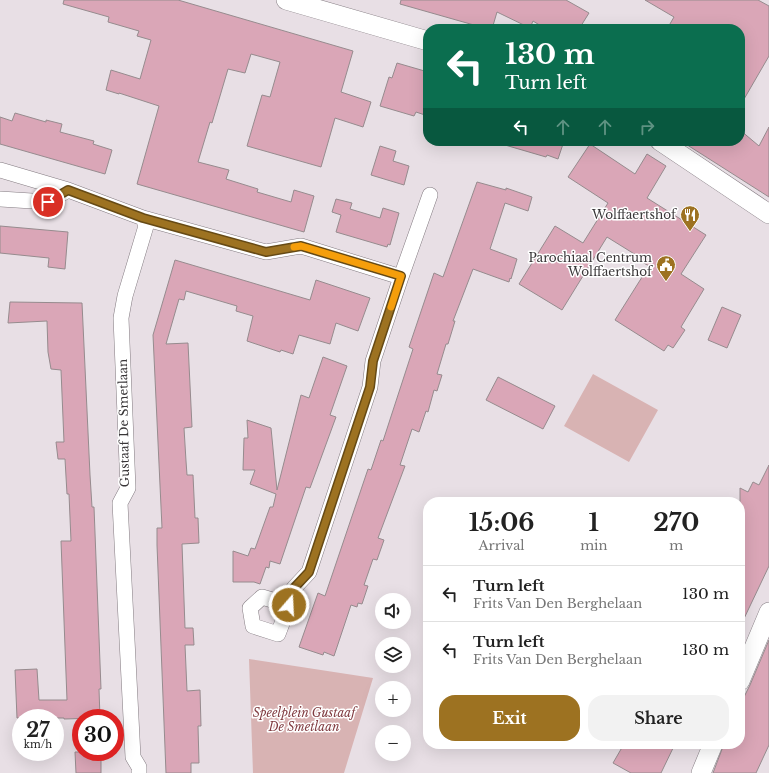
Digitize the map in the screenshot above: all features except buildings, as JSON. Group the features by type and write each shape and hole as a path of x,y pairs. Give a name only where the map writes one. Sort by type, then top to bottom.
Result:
{"street":[{"path":"286,0 423,40"},
{"path":"667,146 769,214"},
{"path":"0,170 68,190 143,218 266,252 301,246 401,276"},
{"path":"0,199 48,202 68,190"},
{"path":"289,605 294,588 309,572 370,387 373,361 430,195"},
{"name":"Gustaaf De Smetlaan","path":"139,773 139,767 133,757 120,503 128,488 121,318 125,296 146,226 143,218"},
{"path":"745,668 769,612"},
{"path":"701,773 711,749"}],"green space":[{"path":"593,374 658,410 629,462 564,426"},
{"name":"Speelplein Gustaaf De Smetlaan","path":"249,659 373,678 344,773 253,773"}],"slow traffic":[{"path":"294,247 301,246 401,276 391,307"}],"place":[{"name":"Wolffaertshof","path":"690,232"},
{"name":"Parochiaal Centrum Wolffaertshof","path":"666,282"}],"route":[{"path":"48,202 68,190 143,218 266,252 301,246 401,276 373,361 370,387 309,572 294,588 289,605"}]}
